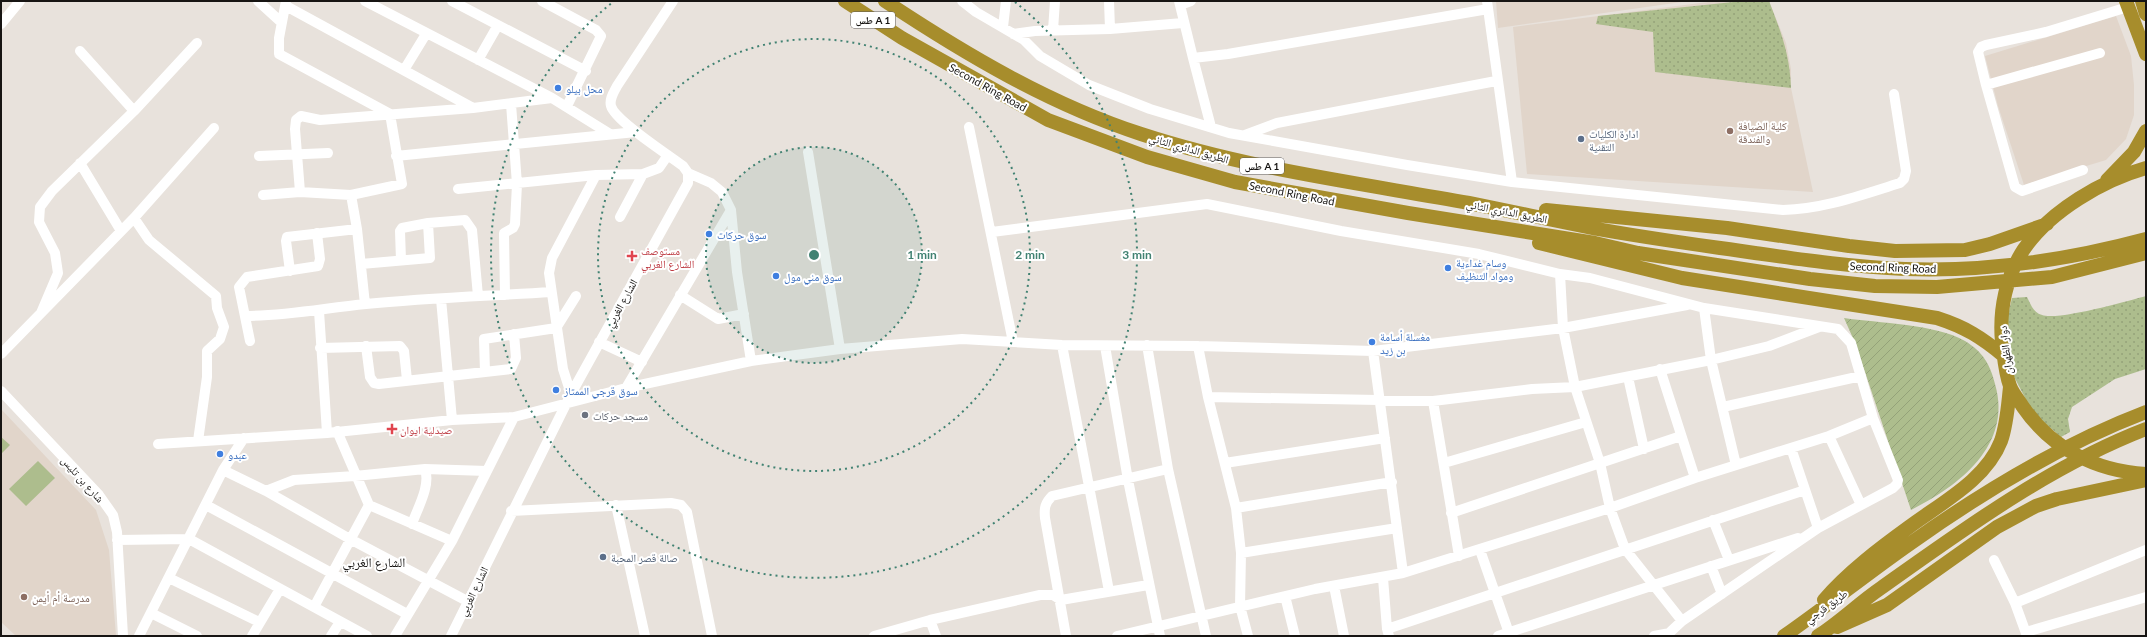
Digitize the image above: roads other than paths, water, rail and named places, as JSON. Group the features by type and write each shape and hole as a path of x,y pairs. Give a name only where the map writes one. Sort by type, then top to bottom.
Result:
{"highway":[{"name":"Second Ring Road","path":"845,1 902,38 1048,120 1147,156 1235,182 1467,223 1595,243 1638,253 1810,279 1875,286 1937,287 2052,277 2146,253"},
{"name":"الطريق الدائري الثاني","path":"885,1 985,64 1060,102 1140,134 1225,158 1267,167 1470,203 1640,236"},
{"path":"2142,1 2146,14"},
{"path":"2127,4 2146,54"},
{"path":"2103,184 2134,152 2146,131"},
{"name":"دوار الظهران","path":"2146,168 2103,184 2047,224 2024,249 2012,274 2003,300 2001,329 2010,387 2033,421 2053,440 2070,452 2099,466 2146,474"},
{"path":"1470,203 1727,228 1849,246 1895,251 1965,250 1996,242 2047,224"},
{"path":"1467,223 1682,278 1937,318 1961,326 1982,338 2004,356"},
{"name":"Second Ring Road","path":"1640,236 1842,265 1893,268 1995,267 2055,260 2146,239"},
{"path":"1805,621 1831,592 1880,549 1968,483 1989,462 2000,441 2006,420 2010,387"},
{"name":"طريق قرجي","path":"1784,636 1834,602 1867,575 1957,511 1999,484 2055,453 2119,422 2146,412"},
{"name":"طريق قرجي","path":"1821,634 1879,589 2010,500 2059,471 2119,440 2146,429"},
{"path":"1821,634 1856,620 1887,605 1998,527 2036,506 2057,499 2146,480"}],"street":[{"path":"1,24 20,1"},
{"path":"258,1 282,22"},
{"path":"365,1 385,5 426,34 567,106 610,134"},
{"path":"452,1 586,71"},
{"path":"542,1 600,33 600,40 586,71 567,106"},
{"path":"673,1 617,86 610,100 613,112 636,132 683,166 688,173 711,183 722,192 731,210 751,361"},
{"path":"962,1 976,12 1024,40 1040,56 1089,86 1150,109 1244,136 1512,182 1783,210 1824,206 1900,183 1904,179 1906,171 1894,94"},
{"path":"1003,27 1006,1"},
{"path":"1053,30 1054,1"},
{"path":"1109,1 1110,29"},
{"path":"1191,1 1180,3 1211,127"},
{"path":"390,114 280,54 282,22 286,4 473,108"},
{"path":"2083,170 2022,191 2017,189 2002,148 1978,58 1981,47 1986,44 2046,32 2127,4"},
{"path":"1193,58 1228,54 1487,5 1496,81 1512,182"},
{"path":"1013,34 1053,30 1110,29 1184,23"},
{"path":"478,60 498,25"},
{"path":"404,70 426,34"},
{"path":"41,313 58,273 55,253 39,222 40,207 52,191 134,111 197,43"},
{"path":"80,51 134,111"},
{"path":"1986,85 2100,53"},
{"path":"1244,136 1277,123 1496,81"},
{"path":"300,192 295,128 298,117 304,116 320,120 473,108 552,98"},
{"path":"505,295 504,233 513,228 515,224 517,184 511,104"},
{"path":"263,195 300,192 351,195 402,184 390,114"},
{"path":"970,127 1014,342"},
{"path":"1,354 134,218 214,128"},
{"path":"396,156 636,132"},
{"path":"808,152 840,349"},
{"path":"258,156 328,153"},
{"path":"458,189 596,175 643,174 659,168 668,155"},
{"path":"80,163 121,231"},
{"name":"الشارع الغربي","path":"451,636 569,398 688,183 688,173"},
{"path":"620,217 643,174"},
{"path":"569,398 556,328 549,273 552,258 596,175"},
{"path":"351,195 357,229 365,304"},
{"path":"992,232 1207,204 1341,231 1479,254 1560,274 1590,278 1687,305 1838,329 1845,334 1851,344 1873,418 1898,480 1897,484 1818,528 1682,621 1668,634 1654,636"},
{"path":"626,388 731,210"},
{"path":"134,218 149,240 216,296 217,308 224,327 220,339 207,351 207,377 198,441"},
{"path":"401,260 400,229 428,223 462,220 471,225 478,296"},
{"path":"361,264 431,258 428,223"},
{"path":"290,271 286,238 290,235 357,229"},
{"path":"250,341 239,287 247,277 314,267 319,264 317,233"},
{"path":"1560,274 1563,328 1575,387 1600,463 1610,508 1625,549 1682,621"},
{"path":"245,316 269,316 319,311 365,304 551,292"},
{"path":"680,295 718,319 744,314"},
{"path":"485,372 484,339 556,328 576,296"},
{"path":"441,299 452,420"},
{"path":"158,444 332,432 452,420 514,418 569,398 626,388 751,361 840,349 962,339 1062,345 1147,345 1373,351 1563,328 1687,305"},
{"path":"1704,308 1711,360 1736,465"},
{"path":"319,311 320,348 332,432 369,505 452,541"},
{"path":"1208,397 1433,401 1532,390 1575,387 1711,360 1769,346 1821,326"},
{"path":"366,346 370,377 374,383 508,369 514,365 516,358 514,334"},
{"path":"599,342 642,362"},
{"path":"320,348 396,345 404,348 407,380"},
{"path":"1062,345 1088,488 1109,591"},
{"path":"1147,345 1168,469 1203,616 1206,636"},
{"path":"1105,346 1128,480 1148,585 1159,631"},
{"path":"1198,346 1208,397 1236,508 1241,553 1240,606 1248,636"},
{"path":"1373,351 1379,401 1392,482 1397,539 1402,572"},
{"path":"1660,369 1695,478"},
{"path":"1723,407 1861,376"},
{"path":"1628,377 1644,448"},
{"name":"شارع بن تليس","path":"1,390 107,505 116,525 123,636"},
{"path":"1433,401 1459,556"},
{"path":"395,636 452,541 514,418"},
{"path":"1117,636 1159,631 1203,616 1240,606 1334,586 1383,578 1480,550 1610,508 1695,478 1828,436 1873,418"},
{"path":"1444,463 1586,422"},
{"path":"1451,513 1681,436"},
{"path":"1828,436 1861,505"},
{"path":"139,636 223,470 244,438"},
{"path":"1225,463 1385,438"},
{"path":"1791,448 1818,528"},
{"path":"266,491 294,480 425,469 487,471"},
{"path":"412,524 426,483 427,475 425,469"},
{"path":"1066,636 1044,508 1046,502 1052,496 1128,480 1168,469"},
{"path":"223,470 266,491 350,539 429,579 469,602"},
{"path":"1236,508 1392,482"},
{"path":"1383,578 1388,632 1625,549 1805,490"},
{"path":"512,511 671,503 677,504 684,508 712,636"},
{"path":"206,505 333,572 408,614"},
{"path":"314,607 369,505"},
{"path":"616,505 645,636"},
{"path":"1713,520 1729,560"},
{"path":"1241,553 1397,528"},
{"path":"1498,636 1510,634 1653,585 1808,535"},
{"path":"117,540 189,539 367,636"},
{"path":"1480,550 1497,594 1510,634"},
{"path":"2015,603 2146,550"},
{"path":"1994,560 2015,603 2027,634 2146,597"},
{"path":"1711,566 1722,594"},
{"path":"169,578 259,622"},
{"path":"879,635 930,620 1040,595 1053,595 1061,600 1148,585"},
{"path":"1334,586 1344,636"},
{"path":"252,636 280,589"},
{"path":"1285,596 1295,636"},
{"path":"151,613 197,636"},
{"path":"930,620 936,636"},
{"path":"331,636 340,622"}],"place":[{"name":"محل بيلو","path":"558,88"},
{"name":"كلية الضيافة والفندقة","path":"1730,131"},
{"name":"ادارة الكليات التقنية","path":"1581,139"},
{"name":"سوق حركات","path":"709,234"},
{"name":"مستوصف الشارع الغربي","path":"632,256"},
{"name":"وسام غداءية ومواد التنظيف","path":"1448,268"},
{"name":"سوق مني مول","path":"776,276"},
{"name":"مغسلة أسامة بن زيد","path":"1372,342"},
{"name":"سوق قرجي الممتاز","path":"556,390"},
{"name":"مسجد حركات","path":"585,415"},
{"name":"صيدلية ايوان","path":"392,429"},
{"name":"عبدو","path":"220,454"},
{"name":"صالة قصر المحبة","path":"603,557"},
{"name":"مدرسة أم أيمن","path":"24,597"}],"district":[{"name":"الشارع الغربي","path":"374,562"}]}
